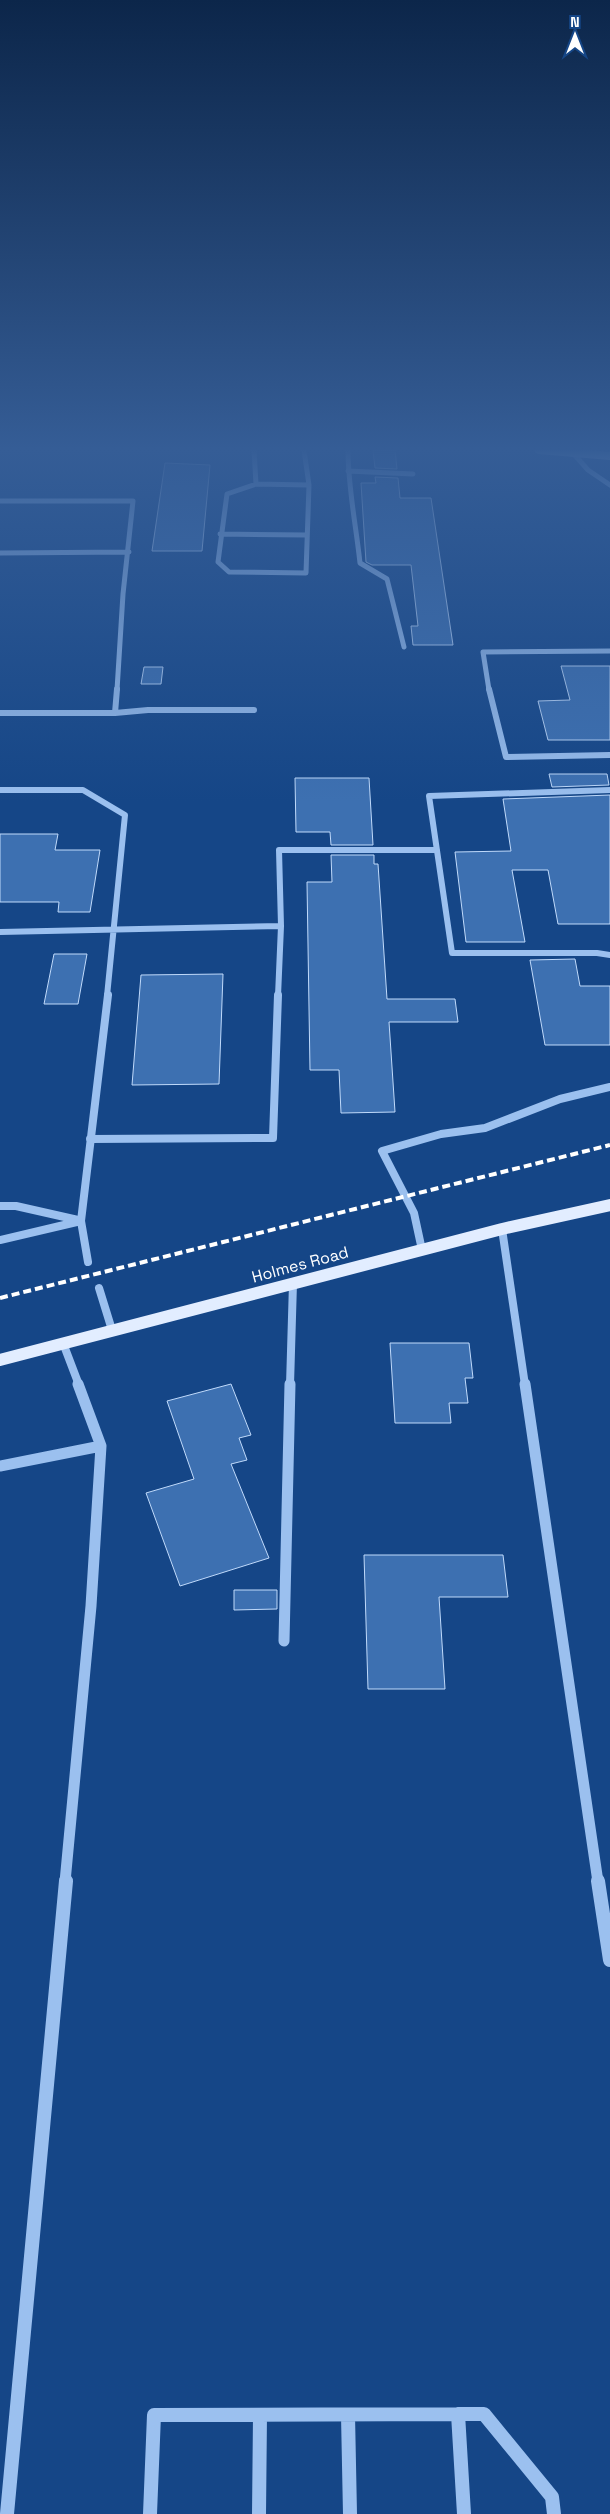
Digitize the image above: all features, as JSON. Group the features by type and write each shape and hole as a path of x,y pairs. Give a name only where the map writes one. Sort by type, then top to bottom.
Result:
{"main road":[{"name":"Holmes Road","path":"0,1360 502,1229 610,1205"}],"lane":[{"path":"115,713 126,567"},
{"path":"224,567 229,572 279,574 306,573 306,567"},
{"path":"368,567 387,578 404,647"},
{"path":"610,651 483,652 492,707 506,757 610,755"},
{"path":"0,713 254,710"},
{"path":"0,790 83,790 125,815 116,931 81,1221 88,1262"},
{"path":"610,790 430,796 452,953 597,952 610,955"},
{"path":"90,1139 273,1138 280,926 279,850 437,850"},
{"path":"0,932 280,926"},
{"path":"422,1250 414,1213 382,1151 441,1134 485,1128 560,1099 610,1087"},
{"path":"0,1206 16,1206 81,1221"},
{"path":"0,1240 81,1221"},
{"path":"502,1229 610,1960"},
{"path":"284,1641 293,1283"},
{"path":"99,1288 112,1330"},
{"path":"7,2514 91,1606 101,1446 63,1343"},
{"path":"0,1466 101,1446"},
{"path":"458,2414 464,2514"},
{"path":"150,2514 154,2416 484,2414 552,2497 554,2514"},
{"path":"259,2514 260,2415"},
{"path":"348,2415 350,2514"}],"building":[{"path":"411,567 441,567 453,645 413,645 411,626 418,626"},
{"path":"561,666 610,666 610,740 548,740 538,701 570,700"},
{"path":"144,667 163,667 161,684 141,684"},
{"path":"549,774 607,774 609,785 552,787"},
{"path":"295,778 369,778 373,845 331,845 330,832 296,832"},
{"path":"610,795 610,924 558,924 548,870 512,870 525,942 466,942 455,852 511,851 503,799"},
{"path":"0,834 58,834 55,850 100,850 90,912 58,912 59,902 0,902"},
{"path":"331,855 374,855 374,864 378,864 387,999 455,999 458,1022 389,1022 395,1112 341,1113 339,1070 310,1070 307,882 332,882"},
{"path":"54,954 87,954 78,1004 44,1004"},
{"path":"575,959 580,986 610,986 610,1045 545,1045 530,960"},
{"path":"223,974 219,1084 132,1085 141,975"},
{"path":"390,1343 469,1343 473,1378 465,1378 468,1403 449,1403 451,1423 395,1423"},
{"path":"231,1384 251,1435 239,1438 247,1460 231,1464 269,1558 180,1586 146,1493 194,1479 167,1401"},
{"path":"364,1555 503,1555 508,1597 439,1597 445,1689 368,1689"},
{"path":"234,1590 277,1590 277,1609 234,1610"}],"railway":[{"path":"0,1298 610,1145"}]}
